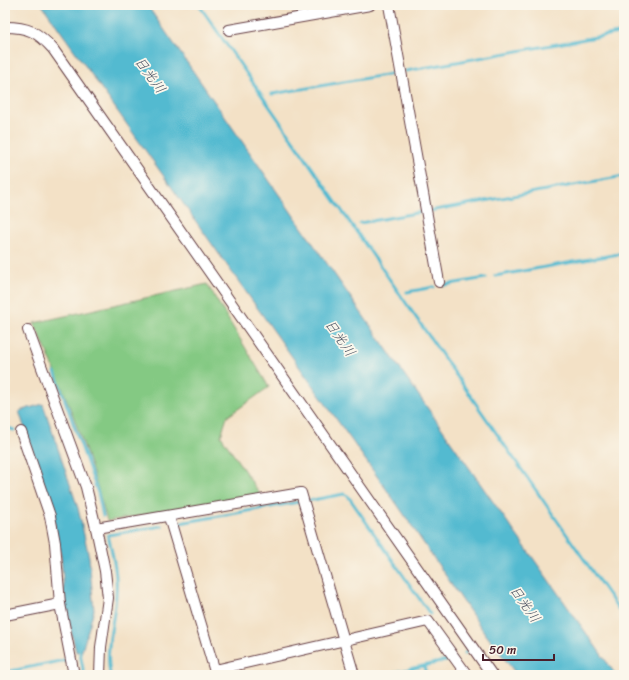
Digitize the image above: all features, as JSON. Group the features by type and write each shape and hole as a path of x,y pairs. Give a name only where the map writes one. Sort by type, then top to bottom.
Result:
{"street":[{"path":"229,30 370,5"},
{"path":"389,5 439,282"},
{"path":"5,27 21,27 32,31 45,39 53,49 492,675"},
{"path":"28,330 86,487 105,571 108,598 101,647 100,675"},
{"path":"21,432 50,516 55,544 60,604 74,675"},
{"path":"96,528 169,517 301,493 354,675"},
{"path":"169,517 215,673 344,640 428,621 467,675"},
{"path":"5,615 60,604"}],"green space":[{"path":"207,284 269,387 227,417 221,436 262,497 107,521 75,420 34,323"}],"water":[{"name":"日光川","path":"42,5 147,5 484,489 616,675 517,675 484,632 401,510"},
{"path":"43,404 78,508 89,557 94,610 82,651 76,652 65,605 61,556 52,512 19,411"}],"waterway":[{"path":"199,5 624,617"},
{"path":"406,71 624,32"},
{"path":"272,94 397,73"},
{"path":"429,211 624,176"},
{"path":"360,223 422,212"},
{"path":"495,276 624,253"},
{"path":"444,285 486,278"},
{"path":"407,292 434,287"},
{"path":"55,372 98,493 103,516"},
{"path":"5,427 14,430"},
{"path":"307,501 344,494 348,496 430,614"},
{"path":"180,523 299,502"},
{"path":"110,673 109,644 115,606 116,581 115,566 108,535 162,526"},
{"path":"79,647 84,675"},
{"path":"383,675 454,659"},
{"path":"6,672 65,660"},
{"path":"424,666 426,675"}]}
